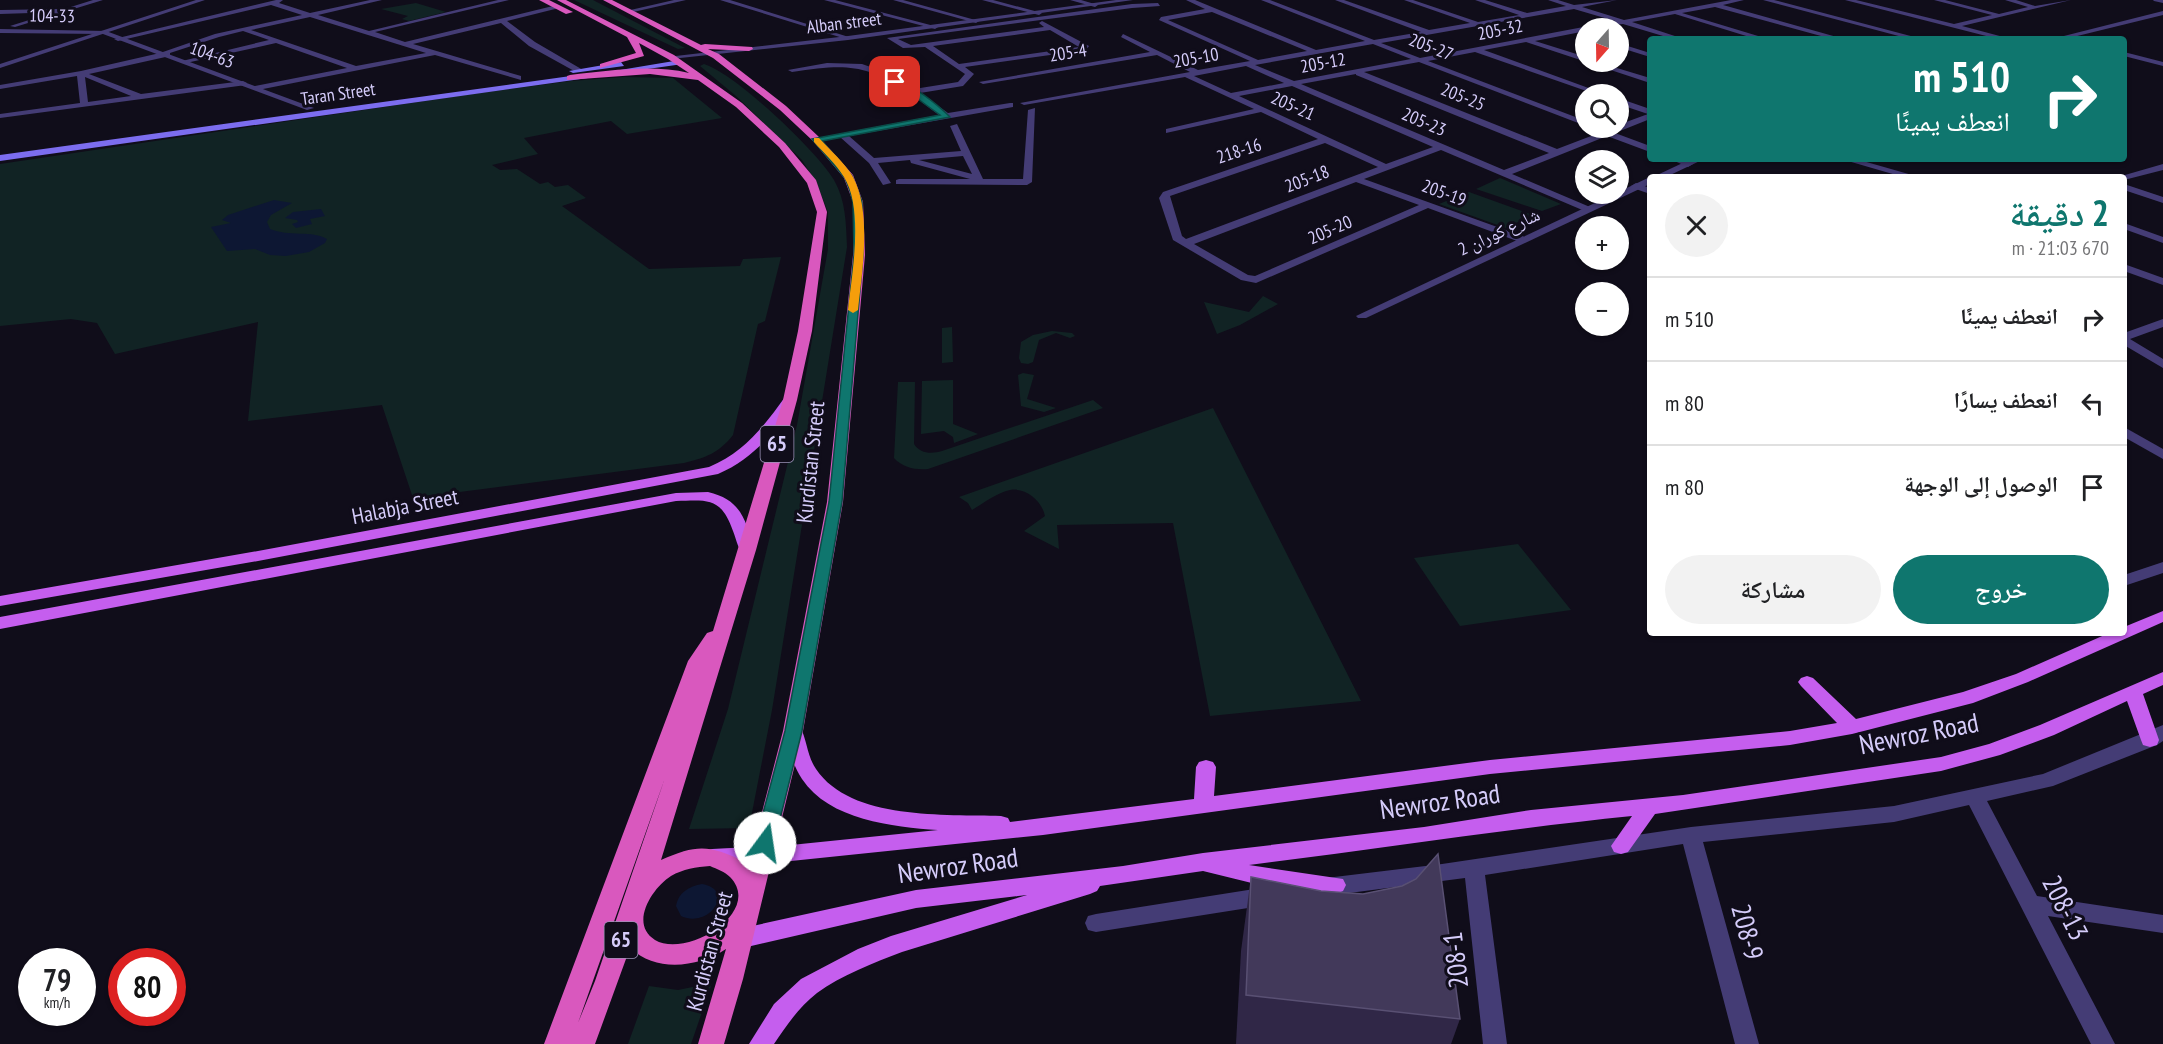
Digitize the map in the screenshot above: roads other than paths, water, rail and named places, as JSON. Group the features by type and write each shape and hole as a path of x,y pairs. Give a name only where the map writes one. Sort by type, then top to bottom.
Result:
{"highway":[{"name":"Kurdistan Street","path":"543,0 559,3 602,21 680,62 711,83 739,105 782,145 812,182 822,212 805,331 790,400 747,549 663,820 607,981 582,1044"},
{"name":"Kurdistan Street","path":"607,0 713,55 783,108 816,139 849,177 858,202 859,255 835,502 793,731 741,938 711,1044"},
{"path":"603,66 641,54 630,36"},
{"path":"682,39 714,48 747,51"},
{"path":"738,72 730,58 747,51"},
{"path":"570,78 658,72 687,75 711,83"},
{"name":"Kurdistan Street","path":"557,1044 698,661 726,618"},
{"path":"712,857 729,862 742,871 750,885 750,901 744,918 730,934 714,946 694,953 675,956 657,952 643,945 634,932 631,918 634,902 643,887 673,864 693,858 712,857"}],"main road":[{"name":"Taran Street","path":"0,159 405,98 518,78 671,57"},
{"name":"Taran Street","path":"0,151 310,108 570,78 680,62"},
{"name":"Halabja Street","path":"0,601 442,522 725,467 740,459 759,442 790,400"},
{"name":"Halabja Street","path":"0,623 676,497 711,495 733,507 747,549"},
{"path":"441,541 442,522"},
{"name":"Newroz Road","path":"2127,630 2163,616"},
{"name":"Newroz Road","path":"712,857 762,855 1043,827 1490,767 1790,738 1852,727 1967,698 2022,678 2113,636"},
{"name":"Newroz Road","path":"714,946 916,899 1123,875 1203,862 1424,835 1531,818 1649,807 1941,764 1993,750 2047,730 2163,678"},
{"path":"1808,682 1852,727"},
{"path":"2133,692 2157,736"},
{"path":"793,731 803,764 812,779 834,798 865,811 922,819 1043,827"},
{"path":"1203,806 1206,767"},
{"path":"1621,846 1649,807"},
{"path":"1203,862 1268,878 1336,885"},
{"path":"761,1044 782,1012 809,986 866,956 898,943 1123,875"}],"street":[{"path":"0,30 99,0"},
{"path":"0,66 202,0"},
{"path":"117,39 286,0"},
{"path":"0,87 81,73 165,54 243,29 379,0"},
{"path":"460,4 486,0"},
{"path":"370,32 506,0"},
{"path":"629,11 683,0"},
{"path":"723,0 848,38"},
{"path":"827,0 935,27"},
{"path":"896,0 976,21"},
{"path":"965,79 1102,57 1050,28 1037,16 985,0"},
{"path":"1073,0 1095,5"},
{"name":"Alban street","path":"671,57 713,55 976,21 1037,16 1131,0"},
{"path":"1189,0 1315,52"},
{"name":"205-27","path":"1264,0 1575,120"},
{"path":"1338,0 1429,32"},
{"path":"1407,0 1478,24"},
{"path":"1478,0 1527,15"},
{"path":"1551,0 1611,18"},
{"name":"205-10","path":"1024,103 1614,0"},
{"path":"1695,0 1829,36"},
{"path":"1629,21 1741,0"},
{"path":"1766,0 1906,36"},
{"path":"1848,0 1995,36"},
{"path":"1936,0 2002,15"},
{"path":"2008,0 2038,7"},
{"path":"1954,26 2068,0"},
{"path":"2156,0 2163,1"},
{"path":"0,11 23,3"},
{"path":"272,3 518,78"},
{"path":"408,43 502,20 559,3"},
{"path":"1050,28 927,45 903,46 891,38 1037,16 1158,5"},
{"path":"1213,10 1161,19 1257,62"},
{"path":"0,11 60,11"},
{"path":"168,11 207,18"},
{"path":"1673,13 1754,36"},
{"path":"2073,36 2163,13"},
{"path":"502,20 532,44 579,70"},
{"path":"1629,24 1670,36"},
{"path":"243,29 357,69"},
{"name":"104-33","path":"0,30 104,32"},
{"name":"205-32","path":"1420,60 1575,31"},
{"name":"104-63","path":"104,32 117,39 186,61 310,108"},
{"path":"1123,36 1198,73"},
{"path":"1528,40 1575,56"},
{"path":"186,61 276,41"},
{"path":"876,98 960,84 970,74 927,45"},
{"path":"958,66 1085,48"},
{"path":"1629,48 1647,54"},
{"path":"1477,50 1575,85"},
{"path":"2142,58 2163,52"},
{"path":"258,88 438,53"},
{"name":"205-4","path":"983,82 1158,53"},
{"name":"Alban street","path":"680,62 713,55"},
{"path":"2127,55 2163,64"},
{"name":"205-12","path":"1231,95 1420,60"},
{"name":"205-23","path":"1247,64 1587,209"},
{"path":"792,70 835,65 865,66 914,92 947,117"},
{"name":"205-25","path":"1358,72 1556,152"},
{"path":"1622,72 1647,80"},
{"path":"81,73 139,97"},
{"path":"81,73 84,105"},
{"name":"205-21","path":"1187,75 1385,168"},
{"path":"0,116 243,83"},
{"path":"816,139 1010,105"},
{"path":"1629,105 1647,113"},
{"path":"899,182 978,180 1027,182 1032,110"},
{"path":"1169,131 1261,110"},
{"path":"1629,123 1647,115"},
{"path":"954,126 978,180"},
{"path":"843,135 872,161 886,183"},
{"path":"1503,174 1591,138"},
{"path":"1621,138 1647,149"},
{"name":"218-16","path":"1186,243 1177,238 1164,198 1166,194 1327,139"},
{"name":"205-18","path":"1186,243 1440,147"},
{"path":"872,161 966,153"},
{"path":"902,158 978,180"},
{"path":"1683,162 1688,164"},
{"path":"1665,174 1692,162"},
{"path":"1857,162 1903,174"},
{"path":"2127,176 2163,167"},
{"name":"205-19","path":"1356,179 1521,239"},
{"name":"شارع كوران 2","path":"1362,316 1647,181"},
{"path":"1636,186 1647,190"},
{"path":"2127,188 2163,200"},
{"name":"205-20","path":"1186,243 1245,278 1260,280 1427,205"},
{"path":"2127,227 2163,240"},
{"path":"2127,269 2163,282"},
{"path":"2127,337 2163,323"},
{"path":"2127,340 2163,364"},
{"path":"2127,433 2163,455"},
{"path":"2127,580 2163,567"},
{"path":"1096,923 1336,885 1474,868 1691,835 1894,814 2046,781 2157,736"},
{"name":"208-13","path":"1975,797 2103,1044"},
{"name":"208-9","path":"1691,835 1747,1044"},
{"name":"208-1","path":"1474,868 1495,1044"},
{"path":"2030,904 2163,924"}],"water":[{"path":"274,200 292,203 271,215 267,222 270,229 285,233 321,236 327,239 325,243 309,252 286,256 270,255 255,249 227,251 211,227 231,223 222,220 228,215"},
{"path":"321,209 325,216 310,219 312,224 296,228 292,224 298,222 297,220 285,218 293,212"},
{"path":"702,884 717,893 718,900 715,907 701,917 691,919 681,916 676,906 679,897 689,888"}]}
